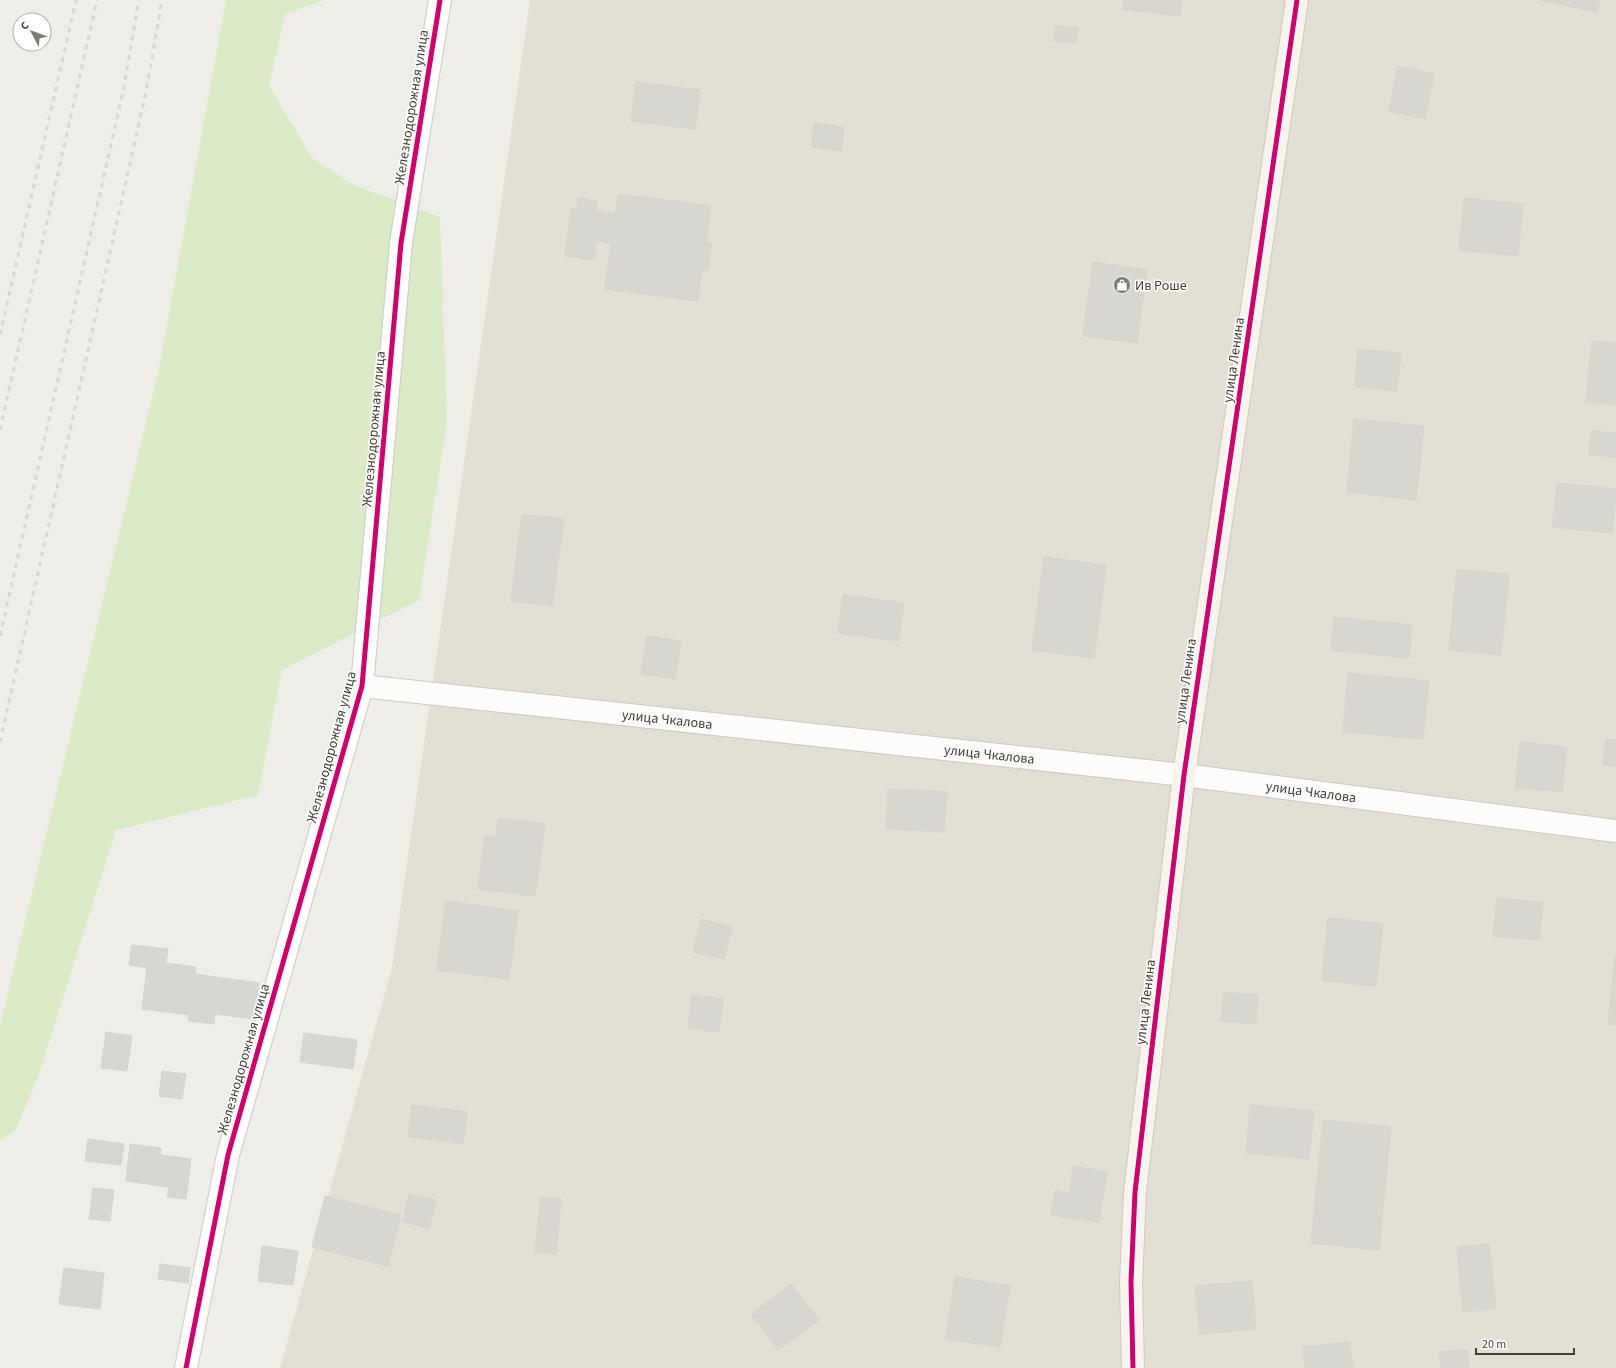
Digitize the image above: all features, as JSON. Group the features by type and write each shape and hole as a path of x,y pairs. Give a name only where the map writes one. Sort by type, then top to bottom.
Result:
{"street":[{"name":"Железнодорожная улица","path":"186,1368 228,1155 362,686 401,243 440,0"},
{"name":"улица Ленина","path":"1133,1368 1131,1282 1135,1192 1184,775 1298,0"},
{"name":"улица Чкалова","path":"362,686 1184,775 1616,831"}],"shaded area":[{"path":"530,0 1616,0 1616,1368 280,1368 392,968"}],"green space":[{"path":"226,0 325,0 285,14 269,86 312,158 354,185 440,217 447,422 419,600 282,670 258,795 116,830 38,1077 16,1129 0,1142 0,1025 159,369"}],"building":[{"path":"1124,0 1182,0 1180,16 1123,9"},
{"path":"1539,0 1600,0 1597,12"},
{"path":"1056,26 1078,28 1076,43 1054,41"},
{"path":"1398,66 1434,74 1425,119 1389,111"},
{"path":"636,82 700,90 695,129 631,121"},
{"path":"814,123 844,127 841,151 811,147"},
{"path":"618,194 711,206 706,242 712,243 708,270 702,270 698,301 605,289 611,243 596,241 594,260 565,256 571,208 577,209 578,198 597,201 596,211 615,214"},
{"path":"1464,198 1523,204 1518,256 1459,250"},
{"path":"1093,262 1147,270 1137,343 1083,336"},
{"path":"1592,341 1616,343 1616,405 1586,402"},
{"path":"1358,349 1401,353 1397,391 1355,387"},
{"path":"1354,419 1424,426 1416,500 1347,492"},
{"path":"1592,431 1616,433 1616,457 1589,455"},
{"path":"1557,483 1616,489 1612,533 1552,527"},
{"path":"522,514 564,519 552,606 511,601"},
{"path":"1044,557 1106,565 1094,658 1032,650"},
{"path":"1457,569 1509,574 1501,655 1449,650"},
{"path":"843,595 904,603 899,641 838,633"},
{"path":"1334,617 1412,625 1409,658 1331,650"},
{"path":"647,636 681,641 675,679 641,674"},
{"path":"1348,673 1429,681 1423,739 1343,732"},
{"path":"1606,739 1616,740 1616,766 1603,765"},
{"path":"1520,742 1567,747 1562,792 1515,788"},
{"path":"888,789 947,792 944,832 886,829"},
{"path":"498,818 545,824 535,896 478,889 485,835 496,837"},
{"path":"1497,898 1543,902 1539,940 1493,936"},
{"path":"446,901 518,911 509,979 437,970"},
{"path":"1328,918 1383,923 1376,986 1322,981"},
{"path":"701,919 732,927 724,959 693,952"},
{"path":"132,945 168,949 166,963 196,967 195,974 259,983 254,1019 215,1014 214,1024 188,1021 189,1015 142,1009 147,968 129,965"},
{"path":"1615,956 1616,957 1616,1025 1608,1024"},
{"path":"1224,992 1258,995 1256,1024 1221,1021"},
{"path":"692,995 723,999 719,1032 688,1028"},
{"path":"106,1032 132,1036 127,1071 101,1068"},
{"path":"304,1033 357,1040 353,1069 300,1062"},
{"path":"162,1071 186,1074 182,1099 159,1096"},
{"path":"412,1105 467,1112 463,1144 408,1136"},
{"path":"1250,1105 1314,1111 1309,1159 1246,1153"},
{"path":"1323,1120 1391,1127 1379,1250 1311,1243"},
{"path":"88,1139 124,1144 121,1165 85,1161"},
{"path":"130,1144 161,1148 160,1155 191,1159 186,1199 167,1197 169,1187 126,1181"},
{"path":"1073,1166 1107,1172 1099,1222 1051,1215 1055,1191 1070,1193"},
{"path":"93,1188 114,1190 110,1221 89,1219"},
{"path":"409,1194 436,1200 429,1228 403,1222"},
{"path":"325,1196 401,1215 388,1266 312,1247"},
{"path":"541,1197 561,1199 556,1254 535,1252"},
{"path":"1489,1244 1496,1308 1463,1312 1457,1247"},
{"path":"262,1246 298,1251 293,1285 258,1281"},
{"path":"160,1264 190,1268 188,1283 158,1279"},
{"path":"64,1268 104,1273 100,1309 59,1304"},
{"path":"955,1277 1010,1286 1000,1347 946,1339"},
{"path":"1252,1281 1256,1329 1200,1334 1195,1286"},
{"path":"791,1284 819,1320 778,1350 751,1314"},
{"path":"1350,1342 1353,1368 1305,1368 1303,1347"},
{"path":"1467,1350 1469,1368 1441,1368 1439,1352"}],"railway":[{"path":"0,335 76,0"},
{"path":"0,430 97,0"},
{"path":"0,636 124,87 139,0"},
{"path":"0,742 146,92 162,0"}],"cycle path":[{"path":"186,1368 228,1155 362,686 401,243 440,0"},
{"path":"1133,1368 1131,1282 1135,1192 1184,775 1297,0"}],"place":[{"name":"Ив Роше","path":"1122,285"}]}
